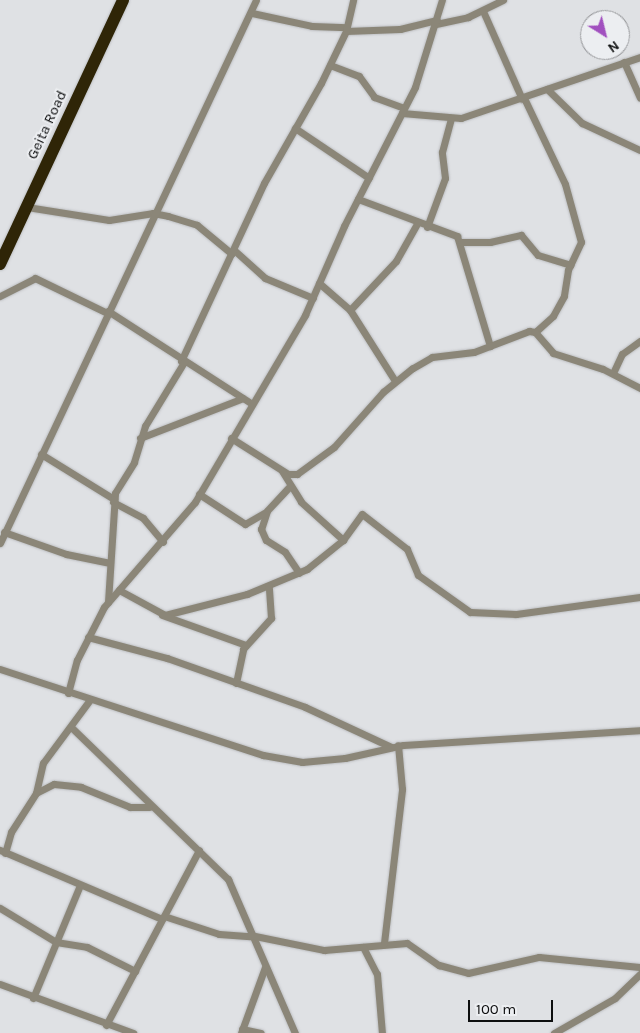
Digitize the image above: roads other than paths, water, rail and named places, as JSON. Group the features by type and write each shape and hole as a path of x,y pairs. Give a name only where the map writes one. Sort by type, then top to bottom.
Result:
{"highway":[{"name":"Geita Road","path":"0,264 124,0"}],"street":[{"path":"0,543 153,213 252,13 256,0"},
{"path":"108,602 113,501 134,462 140,438 182,361 233,252 295,128 330,65 346,29 353,0"},
{"path":"68,693 88,637 108,602 163,542 200,494 313,298 358,199 403,110 436,22 442,0"},
{"path":"252,13 312,26 346,29 400,29 483,11 503,0"},
{"path":"231,438 292,475 306,470 395,381 432,357 490,346 535,332 553,316 564,296 571,265 581,242 569,195 483,11"},
{"path":"330,65 360,76 374,97 403,110 450,118 523,99 640,57"},
{"path":"624,62 640,98"},
{"path":"547,89 582,123 640,150"},
{"path":"427,227 445,178 442,152 450,118"},
{"path":"295,128 369,178"},
{"path":"358,199 400,211 427,227 453,233 461,242 490,346"},
{"path":"27,207 109,220 153,213 197,226 265,278 313,298"},
{"path":"350,310 396,261 418,222"},
{"path":"461,242 490,242 521,236 538,256 571,265"},
{"path":"0,296 35,278 131,321 182,361 251,403"},
{"path":"319,283 350,310 395,381"},
{"path":"535,332 553,353 613,373 640,388"},
{"path":"613,373 622,354 640,341"},
{"path":"140,438 243,398"},
{"path":"41,454 113,501 143,518 163,542"},
{"path":"281,468 290,486 316,518 342,540"},
{"path":"200,494 245,524 266,511 290,486"},
{"path":"266,511 262,535 285,552 299,573"},
{"path":"159,613 173,615 269,586 299,573 342,540 356,518 367,515 407,549 418,575 470,612 516,614 640,597"},
{"path":"4,532 66,554 110,563"},
{"path":"236,683 246,646 271,618 269,586"},
{"path":"119,590 159,613 172,623 246,646"},
{"path":"88,637 236,683 335,718 395,746"},
{"path":"0,669 89,700 148,715 278,759 323,761 395,746 640,730"},
{"path":"89,700 43,763 36,793 11,832 3,852 80,885 163,917 219,934 250,935 294,947 363,947 384,943 407,943 439,964 468,973 539,957 640,967"},
{"path":"71,727 149,807 199,850 235,891 250,935 295,1033"},
{"path":"384,943 402,789 395,746"},
{"path":"36,793 54,784 82,787 130,807 149,807"},
{"path":"109,1028 135,971 199,850"},
{"path":"33,998 80,885"},
{"path":"0,908 56,942 87,946 135,971"},
{"path":"363,947 377,974 382,1033"},
{"path":"261,1033 242,1031 265,967"},
{"path":"554,1033 616,998 640,974"},
{"path":"0,984 109,1028 132,1033"}]}
